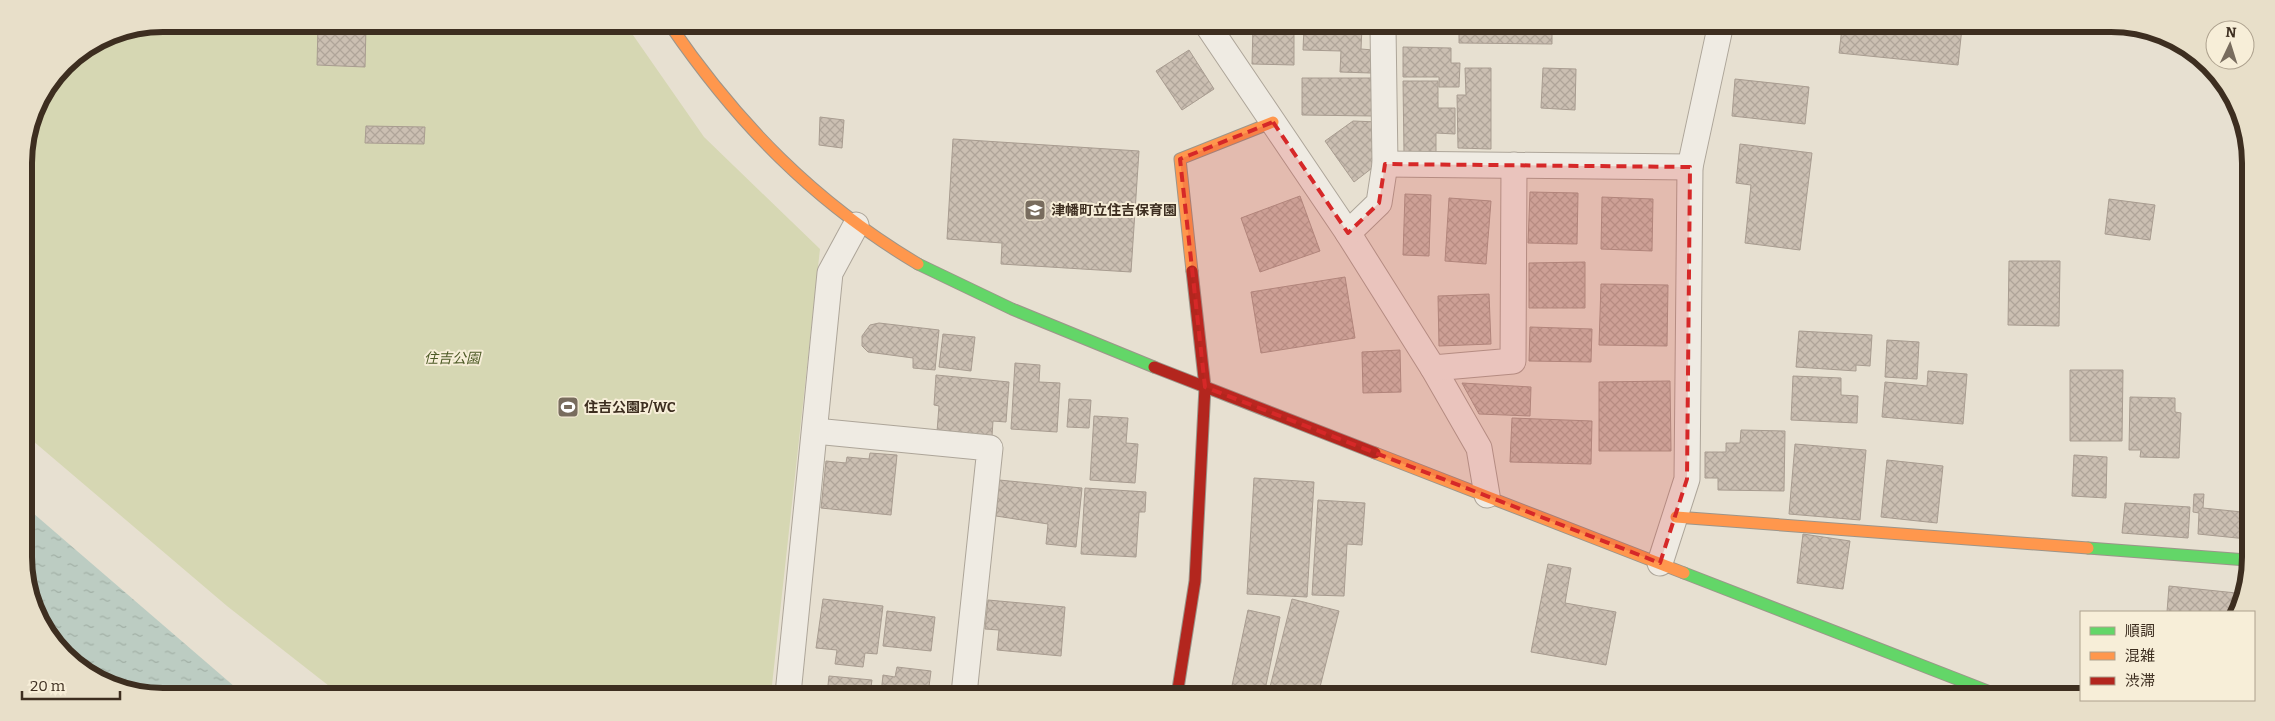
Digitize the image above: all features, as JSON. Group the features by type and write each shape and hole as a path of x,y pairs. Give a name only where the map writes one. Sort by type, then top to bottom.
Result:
{"street":[{"path":"675,32 722,98 785,166 856,225 924,268 996,303 1205,387 1980,688"},
{"path":"1212,32 1348,233 1433,368 1479,448 1486,496"},
{"path":"1348,233 1379,203 1385,164 1383,32"},
{"path":"1660,563 1687,479 1690,167 1719,32"},
{"path":"1178,688 1195,581 1205,387 1180,159 1273,122"},
{"path":"1385,164 1690,167"},
{"path":"1433,368 1513,361 1514,165"},
{"path":"789,688 830,273 856,225"},
{"path":"815,431 990,448 965,688"},
{"path":"1676,517 2242,560"}],"highlighted area":[{"path":"1273,122 1348,233 1379,203 1385,164 1690,167 1687,479 1660,563 1205,387 1180,159"}],"green space":[{"name":"住吉公園","path":"164,32 631,32 704,137 820,249 772,688 332,688 227,606 32,440 33,155 42,113 55,91 77,65 98,50 122,39"}],"water":[{"path":"32,512 236,688 164,688 130,684 113,679 77,656 55,630 39,599 32,557"}],"building":[{"path":"318,32 366,32 365,67 317,65"},
{"path":"1253,32 1294,32 1294,65 1252,64"},
{"path":"1304,32 1362,32 1361,49 1373,50 1371,73 1340,72 1341,51 1303,50"},
{"path":"1459,32 1552,32 1552,44 1459,43"},
{"path":"1842,32 1962,32 1958,65 1839,53"},
{"path":"1403,47 1451,48 1451,63 1460,63 1459,87 1439,87 1439,77 1403,77"},
{"path":"1189,50 1214,89 1182,110 1156,71"},
{"path":"1465,68 1491,68 1491,149 1458,148 1457,95 1466,95"},
{"path":"1543,68 1576,69 1575,110 1541,108"},
{"path":"1302,78 1373,78 1373,116 1302,115"},
{"path":"1735,79 1809,87 1805,124 1732,116"},
{"path":"1403,81 1438,81 1438,108 1455,108 1455,134 1436,133 1436,154 1404,154"},
{"path":"820,117 844,120 842,148 819,145"},
{"path":"1353,121 1378,122 1376,165 1354,182 1325,141"},
{"path":"366,126 425,127 424,144 365,143"},
{"path":"953,139 1139,151 1131,272 1001,264 1002,243 947,239"},
{"path":"1740,144 1812,153 1800,250 1745,243 1751,185 1736,183"},
{"path":"1530,192 1578,193 1577,244 1528,243"},
{"path":"1405,194 1431,195 1429,256 1403,255"},
{"path":"1300,196 1320,251 1260,272 1241,218"},
{"path":"1602,197 1653,199 1652,251 1601,249"},
{"path":"1449,198 1491,201 1486,264 1445,261"},
{"path":"2109,199 2155,205 2150,240 2105,234"},
{"path":"2009,261 2060,261 2059,326 2008,325"},
{"path":"1585,262 1585,308 1529,308 1529,263"},
{"path":"1345,277 1355,338 1261,353 1251,292"},
{"path":"1601,284 1668,285 1667,346 1599,345"},
{"path":"1489,294 1491,344 1439,346 1438,296"},
{"path":"879,323 939,330 935,370 913,368 913,358 868,352 862,346 862,336 870,325"},
{"path":"1530,327 1592,329 1591,362 1529,361"},
{"path":"1799,331 1872,335 1870,366 1856,365 1856,371 1796,367"},
{"path":"943,334 975,337 971,371 939,367"},
{"path":"1887,340 1919,342 1917,379 1885,377"},
{"path":"1400,350 1401,392 1363,393 1362,352"},
{"path":"1015,363 1040,365 1039,382 1060,383 1057,432 1011,429"},
{"path":"2070,370 2123,370 2122,441 2070,441"},
{"path":"1928,371 1967,374 1963,424 1882,417 1885,382 1927,386"},
{"path":"936,375 1009,382 1006,422 993,421 992,436 937,432 939,406 934,405"},
{"path":"1793,376 1841,378 1841,395 1858,396 1857,423 1791,420"},
{"path":"1670,381 1671,451 1599,451 1599,382"},
{"path":"1462,383 1531,387 1530,416 1479,414"},
{"path":"2130,397 2175,398 2175,412 2181,413 2179,458 2140,457 2141,450 2129,450"},
{"path":"1069,399 1091,400 1089,428 1067,427"},
{"path":"1094,416 1128,418 1126,443 1138,444 1135,483 1090,480"},
{"path":"1512,418 1592,421 1591,464 1510,462"},
{"path":"1741,430 1785,431 1784,491 1718,490 1718,478 1705,478 1705,452 1726,452 1726,443 1740,443"},
{"path":"1795,444 1866,450 1860,520 1789,514"},
{"path":"870,453 897,455 891,515 821,508 826,461 846,463 847,457 869,459"},
{"path":"2074,455 2107,457 2106,498 2072,496"},
{"path":"1887,460 1943,466 1937,523 1881,517"},
{"path":"1254,478 1314,482 1307,597 1247,594"},
{"path":"999,480 1082,488 1076,547 1046,544 1048,524 996,516"},
{"path":"1085,488 1146,492 1145,512 1139,512 1136,557 1081,554"},
{"path":"2194,494 2204,494 2203,508 2242,512 2242,538 2198,534 2199,513 2193,512"},
{"path":"1318,500 1365,503 1362,545 1347,544 1344,596 1312,595"},
{"path":"2125,503 2190,507 2188,538 2122,533"},
{"path":"1803,534 1850,541 1843,589 1797,583"},
{"path":"1548,564 1571,568 1565,603 1616,612 1606,665 1531,652"},
{"path":"2169,586 2237,593 2231,611 2167,611"},
{"path":"823,599 883,606 877,654 865,653 863,667 835,664 837,650 816,648"},
{"path":"1292,599 1339,611 1320,688 1270,688"},
{"path":"988,600 1065,607 1061,656 997,650 999,630 985,629"},
{"path":"1248,610 1280,617 1265,688 1231,688"},
{"path":"887,611 935,617 931,651 883,646"},
{"path":"897,667 931,671 929,688 882,688 883,675 895,677"},
{"path":"829,676 872,680 871,688 828,688"}],"traffic: fast":[{"path":"918,264 1012,309 1154,367"},
{"path":"2088,548 2242,560"},
{"path":"1684,573 1980,688"}],"traffic: slow":[{"path":"675,32 723,95 780,158 845,214 880,240 918,264"},
{"path":"1192,271 1180,159 1273,122"},
{"path":"1375,453 1684,573"},
{"path":"1676,517 2088,548"}],"traffic: jam":[{"path":"1178,688 1195,581 1205,387 1192,271"},
{"path":"1154,367 1375,453"}],"place":[{"name":"津幡町立住吉保育園","path":"1035,210"},
{"name":"住吉公園P/WC","path":"568,407"}]}
